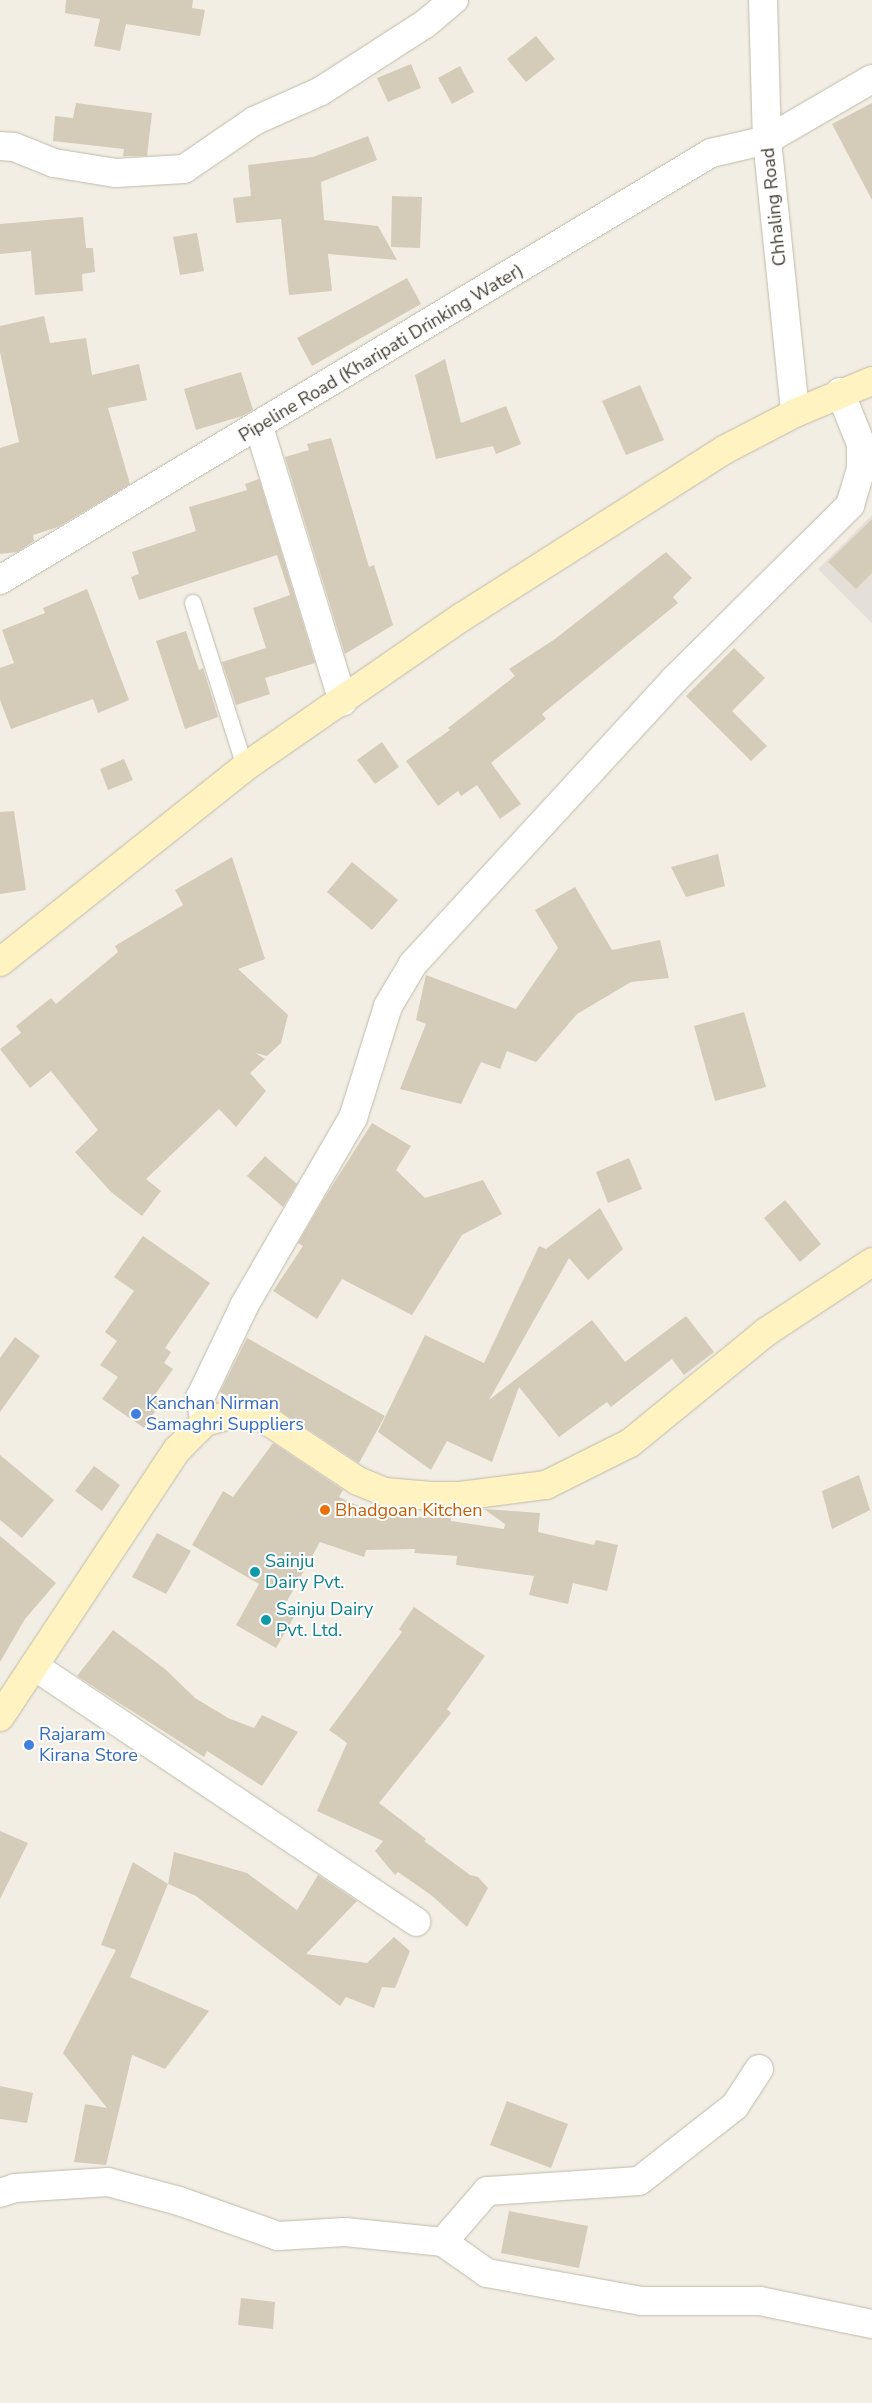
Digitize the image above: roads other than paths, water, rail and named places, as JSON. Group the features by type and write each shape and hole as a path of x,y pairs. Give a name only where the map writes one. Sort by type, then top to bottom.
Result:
{"main road":[{"path":"0,962 245,767 462,617 657,490 724,450 840,392 872,381"},
{"path":"0,1717 177,1450 205,1422 241,1412 262,1417 358,1481 385,1492 450,1496 498,1493 546,1485 630,1443 766,1332 872,1262"}],"street":[{"path":"0,146 14,147 54,163 116,173 184,169 254,122 321,91 425,24 454,0"},
{"name":"Chhaling Road","path":"763,0 767,140 795,413"},
{"name":"Pipeline Road (Kharipati Drinking Water)","path":"0,580 259,427 711,153 767,140 872,79"},
{"path":"205,1422 200,1398 245,1304 353,1118 388,1006 413,964 673,681 850,505 861,468 860,444 840,392"},
{"path":"259,427 343,701"},
{"path":"34,1666 416,1922"},
{"path":"443,2242 487,2191 639,2181 735,2106 759,2069"},
{"path":"0,2193 15,2188 108,2182 179,2201 278,2236 345,2232 443,2242 487,2273 641,2301 760,2301 867,2315"}],"lane":[{"path":"193,604 245,767"}],"place":[{"name":"Kanchan Nirman Samaghri Suppliers","path":"136,1414"},
{"name":"Bhadgoan Kitchen","path":"325,1510"},
{"name":"Sainju Dairy Pvt.","path":"255,1572"},
{"name":"Sainju Dairy Pvt. Ltd.","path":"266,1620"},
{"name":"Rajaram Kirana Store","path":"29,1745"}]}
